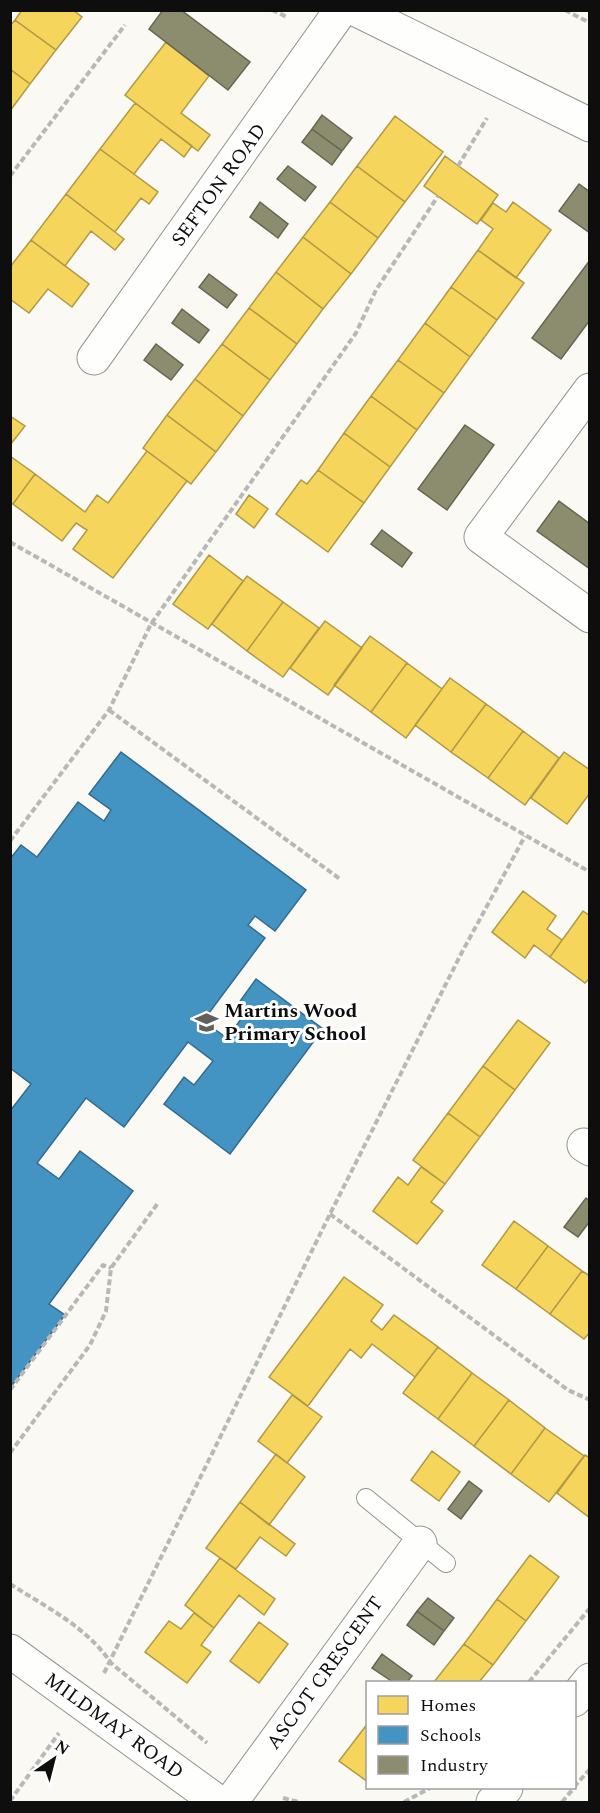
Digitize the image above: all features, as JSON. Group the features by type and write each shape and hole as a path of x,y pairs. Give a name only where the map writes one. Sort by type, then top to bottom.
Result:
{"street":[{"name":"SEFTON ROAD","path":"94,358 342,10"},
{"path":"357,10 590,125"},
{"path":"590,390 481,537 590,616"},
{"name":"ASCOT CRESCENT","path":"231,1803 420,1543"},
{"name":"MILDMAY ROAD","path":"10,1651 218,1803"},
{"path":"576,1698 590,1680"},
{"path":"493,1803 505,1789"}],"lane":[{"path":"366,1498 446,1563"}],"path":[{"path":"565,10 590,23"},
{"path":"10,176 124,25"},
{"path":"458,166 491,112"},
{"path":"10,842 109,710 151,624 356,333 376,290 438,196"},
{"path":"10,542 590,872"},
{"path":"109,710 340,879"},
{"path":"99,1681 111,1663 330,1214 461,954 525,836"},
{"path":"10,1453 90,1345 106,1311 111,1268 158,1203"},
{"path":"330,1214 567,1390 590,1400"},
{"path":"10,1389 103,1265 111,1268"},
{"path":"10,1584 66,1618 105,1654 111,1663 158,1701"},
{"path":"531,1681 590,1608"},
{"path":"10,1801 61,1731"},
{"path":"576,1785 590,1769"},
{"path":"404,1803 428,1789"},
{"path":"562,1803 572,1789"}],"building: Homes":[{"path":"22,10 73,10 82,17 56,50 15,20"},
{"path":"15,20 56,50 30,84 10,69 10,26"},
{"path":"166,42 209,76 181,113 210,135 198,151 125,95"},
{"path":"10,69 30,84 10,111"},
{"path":"135,103 192,146 184,157 161,139 134,174 100,149"},
{"path":"395,116 443,152 405,202 357,166"},
{"path":"100,149 158,192 149,204 141,198 115,232 66,194"},
{"path":"445,156 498,195 477,224 424,186"},
{"path":"357,166 405,202 378,238 330,202"},
{"path":"66,194 124,239 115,250 91,231 65,266 31,240"},
{"path":"330,202 378,238 351,274 303,237"},
{"path":"513,202 551,230 516,278 478,250 493,229 481,220 493,203 506,212"},
{"path":"303,237 351,274 323,309 276,272"},
{"path":"31,240 89,284 72,307 48,289 29,313 10,299 10,267"},
{"path":"478,250 524,283 497,320 451,287"},
{"path":"276,272 323,309 297,344 249,308"},
{"path":"451,287 497,320 470,357 425,323"},
{"path":"249,308 297,344 270,380 222,344"},
{"path":"425,323 470,357 444,393 398,360"},
{"path":"222,344 270,380 243,416 195,379"},
{"path":"398,360 444,393 417,430 371,396"},
{"path":"195,379 243,416 216,452 167,415"},
{"path":"371,396 417,430 390,467 344,433"},
{"path":"167,415 216,452 191,484 143,448"},
{"path":"10,416 25,426 10,445"},
{"path":"344,433 390,467 364,503 318,470"},
{"path":"147,451 187,481 113,578 73,549 87,530 76,523 62,541 13,504 35,474 85,512 97,495 108,503"},
{"path":"10,456 35,474 13,504 10,502"},
{"path":"318,470 364,503 328,552 276,514 301,480 307,484"},
{"path":"249,495 268,509 254,528 236,514"},
{"path":"209,555 243,581 208,629 173,604"},
{"path":"247,576 283,602 247,651 212,624"},
{"path":"283,602 319,628 283,677 247,651"},
{"path":"325,621 362,648 328,695 290,668"},
{"path":"370,636 407,663 371,712 334,685"},
{"path":"407,663 442,689 406,738 371,712"},
{"path":"450,678 486,704 451,752 415,725"},
{"path":"486,704 523,731 488,778 451,752"},
{"path":"523,731 559,758 525,805 488,778"},
{"path":"564,752 590,770 590,793 567,824 531,798"},
{"path":"523,891 556,916 547,929 562,940 550,957 534,945 525,958 492,932"},
{"path":"583,911 590,916 590,978 585,983 550,957"},
{"path":"518,1020 550,1043 515,1090 483,1066"},
{"path":"483,1066 515,1090 480,1137 448,1113"},
{"path":"448,1113 480,1137 445,1184 413,1160"},
{"path":"421,1167 445,1184 431,1202 443,1211 417,1244 373,1211 398,1177 408,1185"},
{"path":"514,1221 548,1246 516,1289 482,1265"},
{"path":"548,1246 582,1271 550,1314 516,1289"},
{"path":"582,1271 590,1276 590,1332 584,1339 550,1314"},
{"path":"344,1277 383,1305 371,1321 382,1330 394,1315 438,1347 415,1377 372,1344 361,1358 350,1349 308,1406 269,1377"},
{"path":"438,1347 472,1373 438,1419 403,1393"},
{"path":"472,1373 509,1400 474,1446 438,1419"},
{"path":"292,1395 322,1417 287,1463 258,1441"},
{"path":"509,1400 545,1428 511,1474 474,1446"},
{"path":"545,1428 584,1456 549,1502 511,1474"},
{"path":"432,1451 460,1472 439,1501 411,1480"},
{"path":"276,1454 305,1477 269,1525 240,1502"},
{"path":"585,1455 590,1458 590,1518 557,1493"},
{"path":"240,1502 295,1544 286,1556 260,1537 236,1569 206,1548"},
{"path":"530,1555 559,1577 526,1621 497,1599"},
{"path":"220,1558 275,1599 264,1615 239,1595 214,1628 185,1605"},
{"path":"497,1599 526,1621 493,1665 464,1644"},
{"path":"194,1613 214,1628 201,1645 211,1652 187,1683 145,1652 169,1621 181,1629"},
{"path":"259,1622 288,1644 259,1683 230,1661"},
{"path":"464,1644 493,1665 480,1681 435,1681"},
{"path":"366,1726 366,1781 339,1761"}],"building: Schools":[{"path":"121,752 306,890 275,931 255,916 248,925 265,938 203,1021 227,1038 247,1011 238,1004 256,979 323,1029 230,1154 164,1104 184,1077 194,1085 213,1061 188,1042 124,1127 86,1098 37,1163 59,1179 80,1151 133,1191 49,1304 65,1315 10,1388 10,1111 31,1084 10,1068 10,859 21,845 37,857 78,802 104,821 111,810 89,794"}],"building: Industry":[{"path":"163,10 181,10 250,62 228,90 149,29"},
{"path":"322,115 352,138 342,151 312,129"},
{"path":"312,129 342,151 332,165 302,142"},
{"path":"288,166 316,187 305,201 277,179"},
{"path":"579,184 590,192 590,233 559,211"},
{"path":"260,202 288,224 278,238 250,217"},
{"path":"590,260 590,320 561,359 532,338"},
{"path":"209,274 237,295 227,308 199,287"},
{"path":"182,309 209,330 199,343 172,323"},
{"path":"156,344 183,365 171,380 144,360"},
{"path":"465,425 494,445 447,510 418,489"},
{"path":"559,501 590,524 590,569 537,531"},
{"path":"382,530 412,553 402,567 371,544"},
{"path":"586,1198 590,1201 590,1221 578,1237 564,1227"},
{"path":"469,1481 482,1491 461,1519 448,1509"},
{"path":"428,1598 454,1618 444,1631 417,1611"},
{"path":"417,1611 444,1631 434,1645 407,1625"},
{"path":"382,1654 412,1676 408,1681 392,1681 372,1668"}],"place":[{"name":"Martins Wood Primary School","path":"206,1022"}]}
